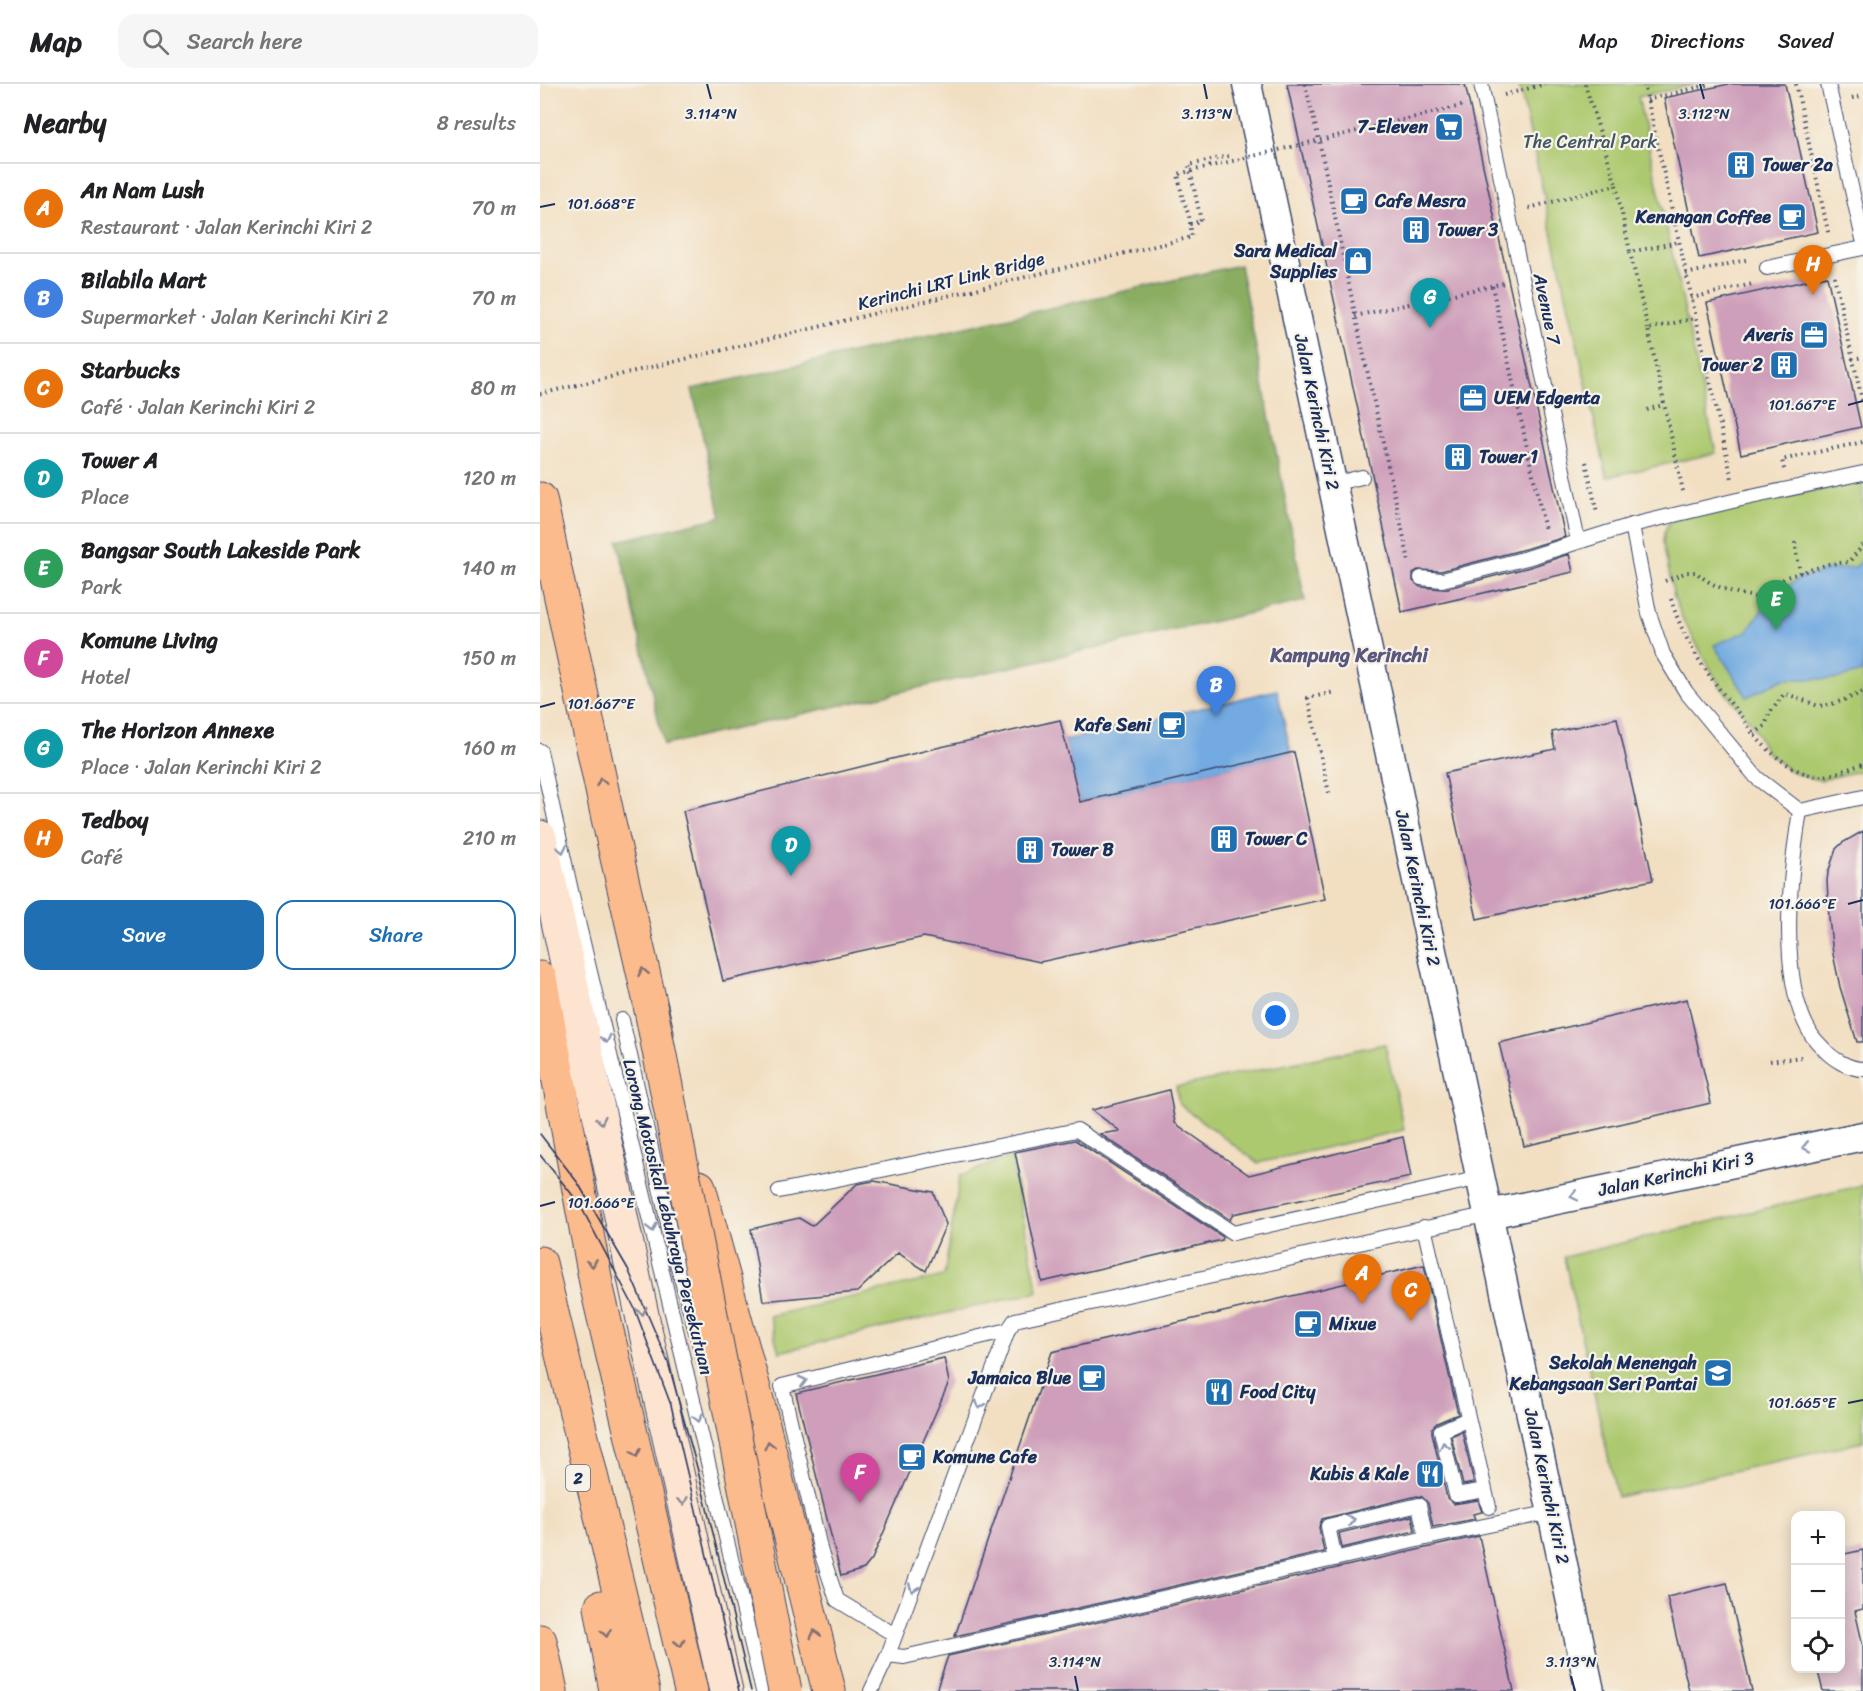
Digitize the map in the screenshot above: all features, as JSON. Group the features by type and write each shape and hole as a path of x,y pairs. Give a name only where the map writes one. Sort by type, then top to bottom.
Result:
{"highway":[{"path":"540,499 636,1012 791,1685"},
{"path":"540,978 597,1288 691,1691"},
{"path":"636,1012 756,1396 829,1691"},
{"path":"540,1264 643,1691"},
{"name":"2","path":"540,1264 616,1691"},
{"path":"540,1641 551,1691"}],"street":[{"name":"Jalan Kerinchi Kiri 2","path":"1247,84 1590,1691"},
{"path":"540,837 651,1357 726,1691"},
{"name":"Jalan Kerinchi Kiri 3","path":"1489,1214 1862,1132"}],"lane":[{"name":"Avenue 7","path":"1481,84 1578,541"},
{"path":"1828,84 1857,187 1863,239"},
{"path":"1767,268 1863,248"},
{"path":"1421,578 1442,580 1527,558 1632,525 1863,473"},
{"path":"1332,484 1362,477"},
{"path":"1632,525 1649,613 1663,654 1686,692 1757,778 1800,811"},
{"name":"Lorong Motosikal Lebuhraya Persekutuan","path":"540,751 578,922 763,1691"},
{"path":"1800,811 1863,797"},
{"path":"1800,811 1790,885 1790,951 1793,980 1800,1009 1811,1034 1827,1053 1841,1063 1859,1069 1863,1068"},
{"path":"636,1012 678,1263 780,1636 791,1685"},
{"path":"779,1191 1077,1130 1233,1233 1480,1178"},
{"path":"871,1691 888,1655 1008,1330 1015,1320 1489,1214"},
{"path":"1424,1227 1489,1506"},
{"path":"895,1635 837,1600 821,1552 782,1386 1008,1330"},
{"path":"1468,1419 1441,1431 1456,1495 1485,1490"},
{"path":"818,1501 825,1530 821,1552"},
{"path":"1335,1559 1328,1526 1419,1505 1426,1538"},
{"path":"888,1655 904,1657 1426,1538 1552,1512"}],"path":[{"path":"1305,84 1410,566"},
{"path":"1512,93 1545,84"},
{"path":"1585,84 1616,185 1684,493"},
{"path":"1644,84 1737,500"},
{"path":"1647,100 1711,84"},
{"path":"1796,84 1830,240"},
{"path":"1237,154 1189,165 1201,220 1190,224 1178,174 1291,147 1319,141 1485,100"},
{"path":"1245,152 1254,150"},
{"path":"1529,208 1616,185"},
{"name":"Kerinchi LRT Link Bridge","path":"540,394 1192,237 1190,224"},
{"path":"1630,252 1679,242"},
{"path":"1832,266 1863,404"},
{"path":"1355,316 1511,282"},
{"path":"1492,286 1547,540"},
{"path":"1648,329 1696,318"},
{"path":"1852,359 1863,357"},
{"path":"1647,410 1663,405"},
{"path":"1784,471 1782,460 1863,442"},
{"path":"1533,472 1540,471"},
{"path":"1795,542 1800,573"},
{"path":"1665,581 1687,572 1696,572 1704,580 1733,592 1760,598 1786,577 1829,564 1850,562 1863,545"},
{"path":"1664,572 1674,611 1696,656 1754,734 1775,756 1796,768 1818,776 1863,764"},
{"path":"1329,793 1308,698 1335,692"},
{"path":"1754,734 1765,726 1769,714 1784,694 1800,697 1819,706 1840,702 1863,692"}],"green space":[{"name":"The Central Park","path":"1519,84 1696,84 1638,97 1716,453 1607,477"},
{"path":"1240,265 1305,601 664,745 618,541 721,517 692,389"},
{"path":"1863,481 1863,770 1821,780 1805,777 1789,770 1766,752 1752,724 1720,686 1683,620 1674,597 1663,543 1664,533 1668,524 1676,518"},
{"path":"1385,1044 1404,1130 1258,1163 1179,1104 1176,1087"},
{"path":"1011,1156 1038,1292 779,1352 769,1316 944,1276 960,1176"},
{"path":"1863,1185 1863,1442 1617,1497 1564,1257"}],"water":[{"path":"1863,560 1863,672 1836,679 1784,679 1747,697 1714,645 1748,631 1763,608 1776,594 1798,579 1828,570 1855,567"},
{"path":"1277,690 1291,753 1080,802 1065,740"}],"building":[{"path":"1287,84 1465,84 1565,537 1441,571 1418,570 1413,573 1413,581 1420,587 1444,589 1530,567 1569,554 1573,572 1402,612"},
{"name":"Tower 2a","path":"1729,84 1785,84 1818,232 1699,258 1664,98"},
{"name":"Tower 2","path":"1827,276 1861,427 1741,454 1707,303"},
{"path":"1617,718 1653,880 1477,919 1445,773 1555,749 1552,732"},
{"path":"1060,720 1080,802 1294,752 1325,899 1040,962 924,937 723,981 683,811 932,749"},
{"path":"1863,831 1863,1042 1857,1042 1840,987 1833,954 1827,881 1836,849"},
{"path":"1687,999 1711,1103 1524,1146 1499,1043"},
{"path":"1169,1090 1175,1123 1249,1175 1403,1137 1411,1177 1233,1214 1230,1220 1100,1134 1120,1131 1092,1110"},
{"path":"1075,1140 1223,1237 1222,1240 1042,1282 1015,1152"},
{"path":"874,1181 933,1192 946,1224 926,1271 898,1253 857,1292 763,1301 751,1229 799,1218 812,1226 857,1184"},
{"path":"1424,1265 1458,1414 1437,1423 1432,1428 1432,1433 1447,1498 1454,1504 1478,1500 1482,1512 1473,1514 1475,1519 1433,1527 1428,1503 1422,1497 1417,1496 1322,1519 1319,1527 1324,1552 955,1636 1052,1352"},
{"path":"944,1358 949,1382 872,1559 864,1569 841,1576 796,1393"},
{"path":"1462,1431 1474,1483 1463,1485 1451,1436"},
{"path":"1412,1516 1415,1531 1342,1548 1339,1533"},
{"path":"1479,1536 1514,1691 936,1691 948,1656"},
{"path":"1863,1550 1863,1609 1855,1611 1863,1646 1863,1691 1823,1691 1818,1673 1845,1673 1845,1554"},
{"path":"1727,1583 1752,1691 1689,1691 1667,1597"}],"tram line":[{"path":"540,1134 578,1183 628,1269 668,1362 698,1471 751,1691"},
{"path":"540,1155 579,1203 634,1307 671,1405 739,1691"}],"place":[{"name":"7-Eleven","path":"1449,127"},
{"name":"Tower 2a","path":"1741,165"},
{"name":"Cafe Mesra","path":"1354,201"},
{"name":"Kenangan Coffee","path":"1792,217"},
{"name":"Tower 3","path":"1416,230"},
{"name":"Sara Medical Supplies","path":"1358,261"},
{"name":"Tedboy","path":"1813,295"},
{"name":"The Horizon Annexe","path":"1430,328"},
{"name":"Averis","path":"1814,335"},
{"name":"Tower 2","path":"1784,365"},
{"name":"UEM Edgenta","path":"1473,398"},
{"name":"Tower 1","path":"1458,457"},
{"name":"Bangsar South Lakeside Park","path":"1776,630"},
{"name":"Bilabila Mart","path":"1216,716"},
{"name":"Kafe Seni","path":"1172,725"},
{"name":"Tower C","path":"1224,839"},
{"name":"Tower B","path":"1030,850"},
{"name":"Tower A","path":"791,876"},
{"name":"An Nam Lush","path":"1362,1304"},
{"name":"Starbucks","path":"1411,1321"},
{"name":"Mixue","path":"1308,1324"},
{"name":"Sekolah Menengah Kebangsaan Seri Pantai","path":"1718,1373"},
{"name":"Jamaica Blue","path":"1092,1378"},
{"name":"Food City","path":"1219,1392"},
{"name":"Komune Cafe","path":"912,1457"},
{"name":"Kubis & Kale","path":"1430,1474"},
{"name":"Komune Living","path":"860,1503"}],"district":[{"name":"Kampung Kerinchi","path":"1349,655"}]}
